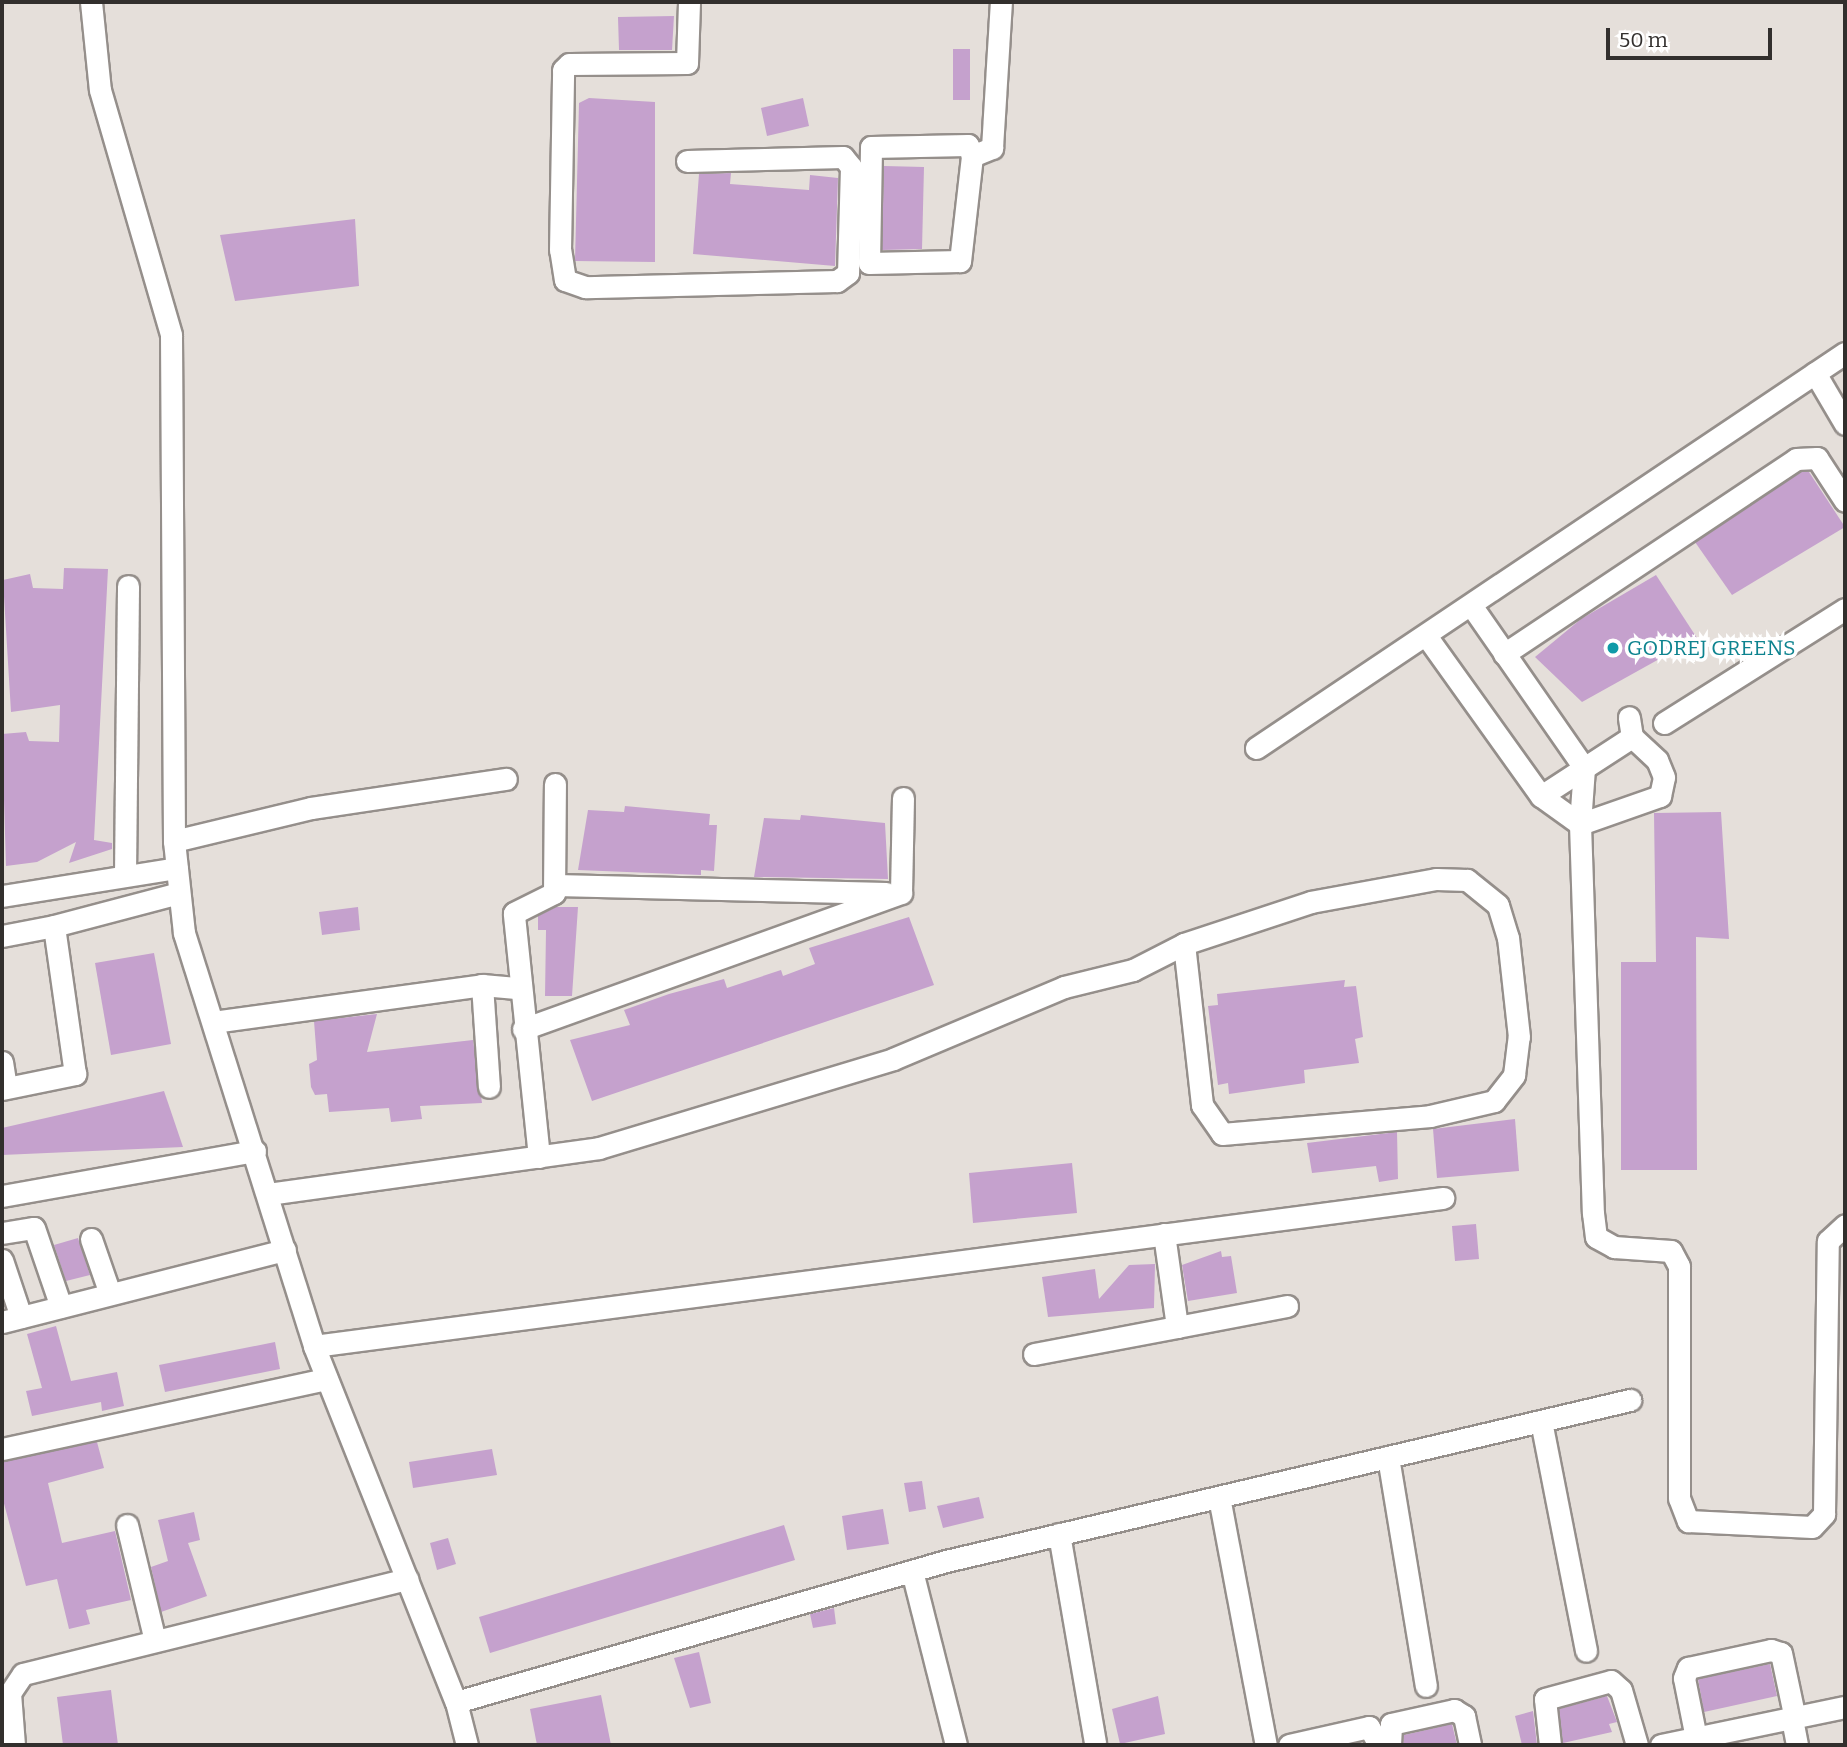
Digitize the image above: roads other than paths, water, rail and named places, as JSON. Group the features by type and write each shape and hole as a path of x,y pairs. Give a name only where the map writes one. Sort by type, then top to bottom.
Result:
{"street":[{"path":"91,2 100,90 171,335 174,841 184,933 255,1151 314,1346 456,1702 467,1745"},
{"path":"687,161 843,157 850,167 848,273 837,281 811,282 585,287 565,280 560,250 563,70 569,64 687,63 689,2"},
{"path":"972,156 992,148 1001,2"},
{"path":"968,145 972,156 960,261 869,263 871,147 968,145"},
{"path":"1256,748 1473,608 1845,353"},
{"path":"1815,373 1845,424"},
{"path":"1504,654 1796,459 1817,458 1845,501"},
{"path":"125,875 128,586"},
{"path":"1473,608 1584,768 1580,824 1596,1237 1614,1247 1671,1251 1679,1266 1679,1498 1688,1521 1812,1527 1824,1514 1828,1241 1845,1225"},
{"path":"1664,723 1845,609"},
{"path":"1427,637 1541,796 1580,824"},
{"path":"1541,796 1584,768 1630,727 1657,760 1664,778 1660,796 1580,824"},
{"path":"174,841 311,808 506,779"},
{"path":"539,1157 523,1029 514,913 554,893 555,785"},
{"path":"901,893 904,798"},
{"path":"2,896 177,868"},
{"path":"268,1194 599,1147 893,1059 1064,987 1133,970 1184,944 1311,902 1436,879 1467,880 1499,905 1508,938 1519,1037 1514,1075 1493,1101 1430,1116 1222,1134 1202,1105 1184,944"},
{"path":"556,885 901,893"},
{"path":"2,936 54,926 179,893"},
{"path":"523,1029 901,893"},
{"path":"2,1062 4,1088 75,1074 54,926"},
{"path":"213,1022 482,985 519,988"},
{"path":"482,985 489,1087"},
{"path":"2,1196 255,1151"},
{"path":"314,1346 1443,1198"},
{"path":"2,1233 34,1228 61,1307"},
{"path":"1164,1234 1177,1327"},
{"path":"91,1240 110,1294"},
{"path":"10,1319 285,1250"},
{"path":"2,1260 10,1319"},
{"path":"2,1296 10,1319"},
{"path":"1034,1354 1287,1306"},
{"path":"2,1449 327,1379"},
{"path":"456,1702 912,1571 1630,1400"},
{"path":"1541,1421 1586,1651"},
{"path":"1388,1457 1426,1686"},
{"path":"1219,1497 1266,1745"},
{"path":"127,1525 155,1641"},
{"path":"1059,1534 1094,1742"},
{"path":"912,1571 956,1745"},
{"path":"14,1745 10,1693 23,1674 407,1579"},
{"path":"1694,1741 1684,1678 1688,1668 1770,1650 1781,1653 1797,1745"},
{"path":"1550,1745 1545,1699 1611,1681 1621,1690 1637,1745"},
{"path":"1661,1745 1694,1741 1845,1707"},
{"path":"1390,1745 1391,1724 1454,1710 1464,1716 1470,1745"},
{"path":"1289,1745 1369,1727 1379,1745"}],"place":[{"name":"GODREJ GREENS","path":"1613,648"}]}
